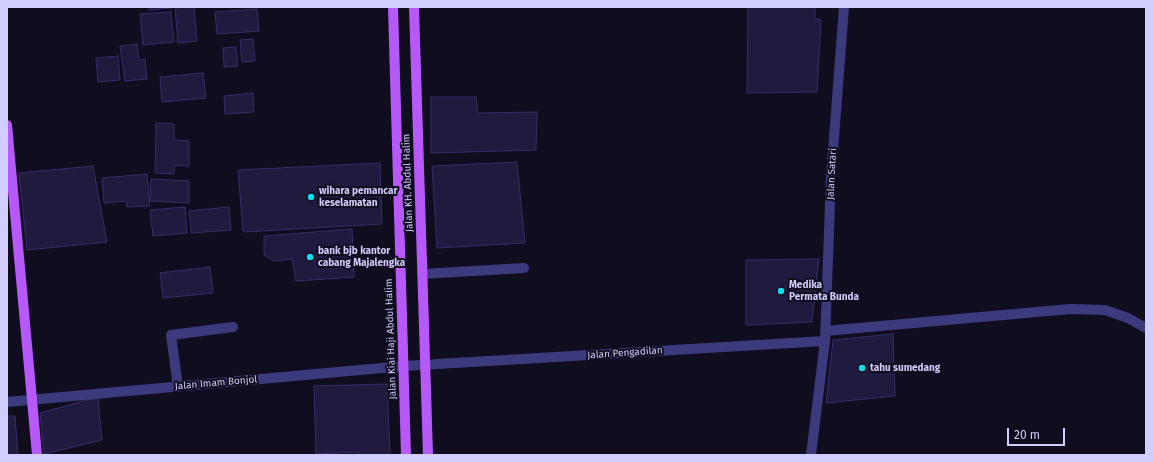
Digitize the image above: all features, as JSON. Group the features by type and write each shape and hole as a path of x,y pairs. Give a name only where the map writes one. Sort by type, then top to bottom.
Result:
{"main road":[{"name":"Jalan Kiai Haji Abdul Halim","path":"393,7 406,455"},
{"name":"Jalan KH. Abdul Halim","path":"414,7 428,455"},
{"path":"7,125 37,455"}],"street":[{"name":"Jalan Satari","path":"811,455 825,336 832,177 844,7"},
{"path":"422,274 524,268"},
{"name":"Jalan Pengadilan","path":"425,365 825,336 1070,309 1105,310 1128,318 1146,328"},
{"path":"178,387 171,335 233,327"},
{"name":"Jalan Imam Bonjol","path":"7,402 425,365"}],"building":[{"path":"149,7 172,7 172,8 149,10"},
{"path":"194,7 197,41 178,43 175,8"},
{"path":"748,7 815,7 815,18 821,20 817,92 747,93"},
{"path":"257,9 259,31 217,34 215,12"},
{"path":"171,12 174,42 143,45 140,14"},
{"path":"253,39 255,61 242,62 240,40"},
{"path":"137,44 139,60 145,59 147,79 125,81 120,46"},
{"path":"236,47 238,66 224,67 223,48"},
{"path":"118,56 120,80 98,82 96,58"},
{"path":"203,73 206,98 162,102 160,77"},
{"path":"253,93 254,112 225,114 224,96"},
{"path":"431,97 476,97 478,113 537,112 536,150 431,153"},
{"path":"156,123 174,124 174,140 189,141 189,166 174,165 174,174 155,173"},
{"path":"517,162 525,243 437,248 432,166"},
{"name":"wihara pemancar keselamatan","path":"380,163 382,224 243,232 238,170"},
{"path":"93,166 107,242 27,250 19,173"},
{"path":"147,174 150,206 127,207 127,201 104,203 102,178"},
{"path":"151,179 189,181 189,203 150,201"},
{"path":"185,207 187,233 153,236 150,210"},
{"path":"229,207 231,230 191,233 189,211"},
{"name":"bank bjb kantor cabang Majalengka","path":"352,229 354,277 296,281 292,259 274,261 264,255 264,236"},
{"name":"Medika Permata Bunda","path":"819,259 812,322 746,325 746,260"},
{"path":"210,267 213,293 163,298 160,273"},
{"name":"tahu sumedang","path":"893,334 895,396 826,403 833,340"},
{"path":"387,384 390,455 358,455 358,452 316,454 314,386"},
{"path":"98,397 102,440 44,454 40,413"},
{"path":"7,416 15,416 18,455 7,455"}],"place":[{"name":"wihara pemancar keselamatan","path":"311,197"},
{"name":"bank bjb kantor cabang Majalengka","path":"310,257"},
{"name":"Medika Permata Bunda","path":"781,291"},
{"name":"tahu sumedang","path":"862,368"}]}
